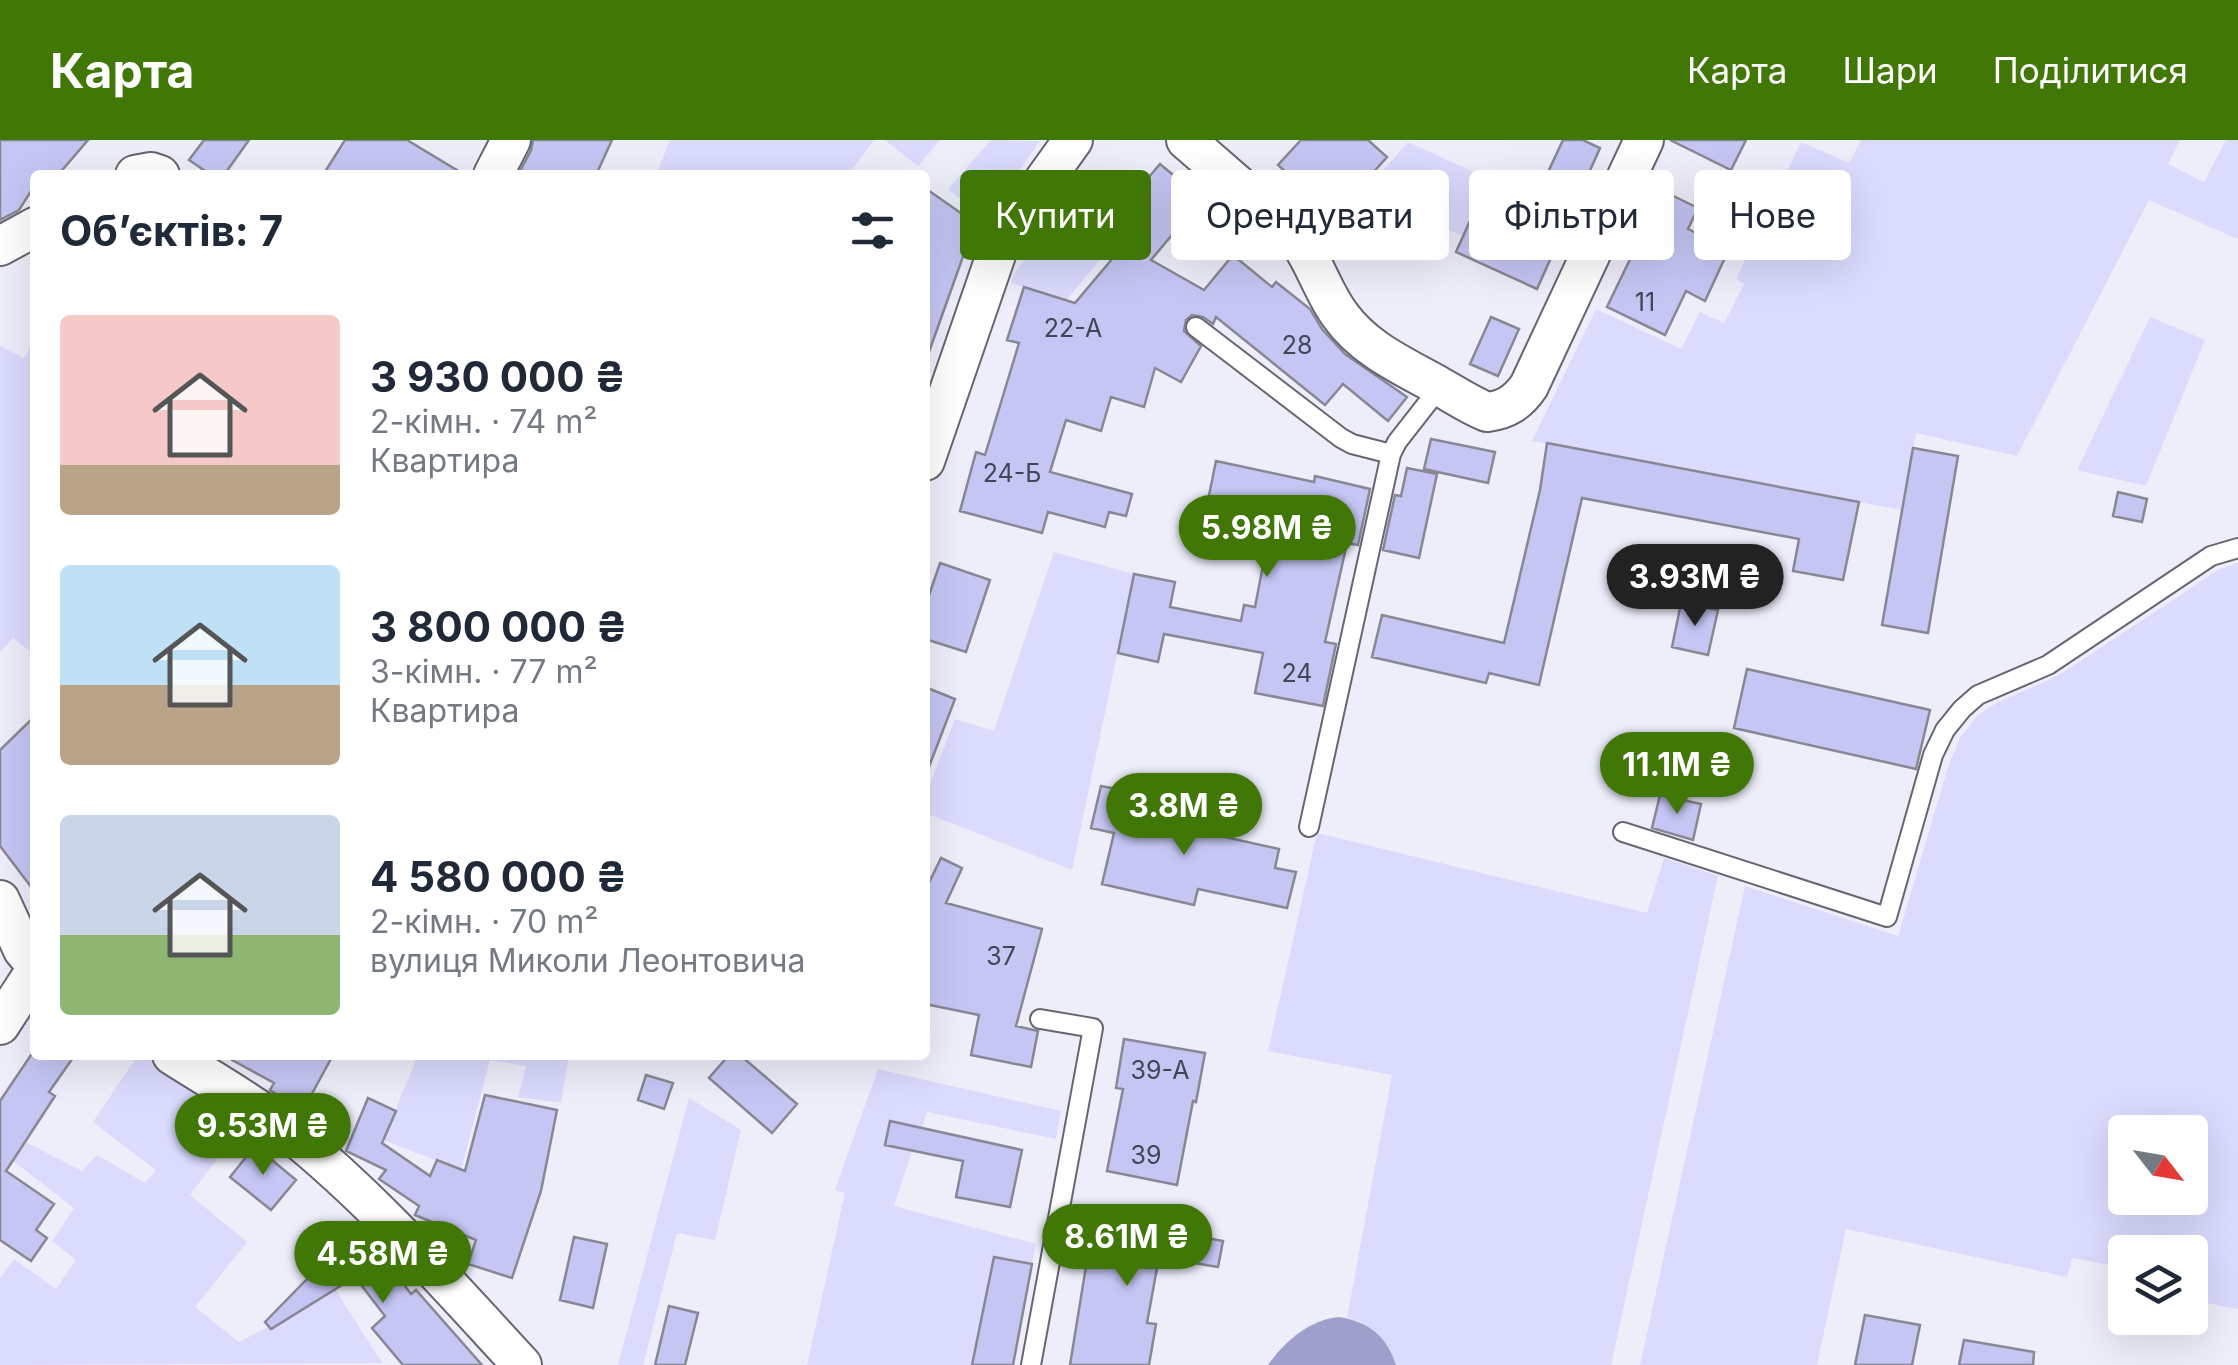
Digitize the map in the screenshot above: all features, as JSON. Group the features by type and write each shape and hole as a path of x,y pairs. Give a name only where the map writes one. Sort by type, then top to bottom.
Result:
{"street":[{"path":"496,170 511,140"},
{"path":"930,447 998,248 1074,140"},
{"path":"1186,140 1294,234 1340,316 1356,334 1378,353 1487,412 1499,411 1522,397 1644,140"},
{"path":"0,246 30,230"},
{"path":"0,900 30,959"},
{"path":"0,1025 30,975"},
{"path":"180,1060 258,1108 323,1161 398,1232 522,1365"}],"lane":[{"path":"1196,326 1341,438 1391,454"},
{"path":"1310,826 1391,454 1396,442 1440,387"},
{"path":"1623,832 1887,917 1933,755 1962,709 1978,695 2048,665 2202,561 2238,548"},
{"path":"1031,1365 1092,1028 1040,1018"}],"shaded area":[{"path":"670,140 874,140 852,170 658,170"},
{"path":"885,140 940,140 918,166"},
{"path":"991,140 1040,141 1020,170 965,170"},
{"path":"1861,140 2180,140 2168,164 2204,182 2226,140 2238,140 2238,239 2149,200 2017,456 1916,433 1902,510 1532,441 1596,309 1681,349 1700,312 1724,323 1744,284 1736,279 1745,260 1851,260 1851,170 1788,170 1801,142 1849,163"},
{"path":"1408,142 1469,170 1469,221 1462,236 1449,230 1449,170 1383,170"},
{"path":"960,175 960,199 948,189"},
{"path":"1024,260 1099,260 1066,301 1011,283"},
{"path":"2150,317 2205,340 2146,486 2077,470"},
{"path":"0,346 24,358 30,348 30,651 13,638 0,652"},
{"path":"1054,552 1134,574 1072,870 930,815 930,784 955,719 994,731"},
{"path":"2238,563 2238,1309 2208,1303 2208,1235 2108,1235 2108,1265 2072,1258 2067,1277 1846,1229 1817,1365 1640,1365 1745,886 1898,936 1960,738 1977,716 1996,703 2073,666 2218,570"},
{"path":"1317,833 1647,913 1664,858 1718,876 1611,1365 1396,1365 1378,1334 1347,1318 1392,1075 1268,1051"},
{"path":"135,1060 153,1060 245,1122 190,1195 247,1242 195,1307 239,1342 335,1289 382,1363 0,1365 0,1278 14,1259 56,1289 76,1260 52,1241 74,1208 0,1151 0,1144 8,1133 82,1171 97,1155 145,1183 156,1170 93,1122"},
{"path":"416,1060 490,1060 461,1170 383,1140"},
{"path":"490,1060 568,1060 561,1103 518,1097 526,1066"},
{"path":"878,1069 1061,1111 1056,1139 927,1112 922,1128 890,1122 885,1145 912,1151 894,1206 1036,1244 1032,1264 994,1258 972,1365 807,1365 845,1193 835,1190"},
{"path":"689,1098 741,1130 715,1240 677,1233 643,1365 618,1365"},
{"path":"1339,1317 1359,1322 1375,1332 1396,1365 1268,1365 1299,1333 1318,1322"}],"building":[{"path":"0,140 88,140 62,170 30,170 30,193 19,210 0,220"},
{"path":"204,140 249,140 228,170 204,170 189,160"},
{"path":"345,140 407,140 457,170 326,170"},
{"path":"533,140 612,140 598,170 521,170"},
{"path":"1301,140 1368,140 1387,157 1375,170 1283,170 1278,165"},
{"path":"1563,140 1583,140 1600,148 1590,170 1549,170"},
{"path":"1670,140 1746,140 1731,170"},
{"path":"1160,164 1171,173 1171,236 1151,260 1151,175"},
{"path":"930,192 960,212 962,260 930,349"},
{"path":"1674,196 1694,206 1688,229 1694,232 1694,260 1724,260 1705,301 1686,291 1665,335 1607,307 1630,260 1674,260"},
{"path":"1469,223 1469,258 1456,252"},
{"path":"1111,260 1151,260 1204,290 1229,260 1239,260 1272,287 1276,282 1310,309 1345,354 1407,397 1388,421 1343,384 1325,405 1216,317 1213,324 1192,315 1186,320 1184,331 1201,346 1181,382 1155,368 1144,407 1111,397 1101,431 1066,420 1050,472 1132,494 1126,516 1109,512 1105,527 1048,512 1042,533 960,511 976,452 985,455 1019,343 1007,340 1024,287 1075,303"},
{"path":"1474,260 1550,260 1537,289"},
{"path":"1491,317 1519,329 1498,376 1470,364"},
{"path":"1431,439 1495,452 1488,483 1424,469"},
{"path":"1547,443 1859,502 1843,580 1793,571 1799,539 1582,498 1539,685 1489,673 1486,683 1372,657 1382,615 1504,643 1540,490"},
{"path":"1913,448 1958,456 1928,633 1882,625"},
{"path":"1216,461 1314,482 1315,476 1370,489 1358,545 1347,543 1325,642 1336,644 1323,706 1255,693 1263,653 1164,634 1158,662 1118,653 1134,574 1175,582 1170,607 1241,621 1244,605 1255,607 1269,534 1204,520"},
{"path":"1407,468 1437,474 1419,558 1383,550 1395,495 1401,496"},
{"path":"2118,492 2147,499 2142,522 2113,516"},
{"path":"940,563 990,580 966,652 930,641 930,592"},
{"path":"1681,603 1718,610 1708,655 1672,647"},
{"path":"1747,669 1930,710 1916,769 1734,728"},
{"path":"930,689 955,699 930,764"},
{"path":"30,721 30,885 0,846 0,750"},
{"path":"1101,786 1136,793 1133,808 1160,814 1158,822 1279,849 1275,868 1296,872 1287,908 1198,889 1194,905 1102,884 1114,833 1091,828"},
{"path":"1660,795 1701,804 1693,840 1652,828"},
{"path":"941,858 962,868 946,903 1042,929 1016,1026 1038,1031 1031,1067 971,1055 979,1015 930,1005 930,881"},
{"path":"1124,1039 1205,1053 1177,1185 1107,1171 1123,1089 1116,1088"},
{"path":"30,1056 30,1060 71,1060 49,1092 55,1096 6,1171 54,1204 36,1230 47,1238 31,1261 0,1240 0,1101"},
{"path":"232,1060 330,1060 302,1112 270,1090 274,1083"},
{"path":"725,1060 746,1060 797,1104 772,1133 709,1078"},
{"path":"646,1075 673,1083 664,1109 638,1100"},
{"path":"485,1095 557,1110 541,1191 512,1278 468,1264 476,1240 415,1215 419,1206 379,1179 386,1170 346,1151 368,1098 396,1111 382,1143 430,1176 437,1160 465,1171"},
{"path":"890,1121 1022,1150 1010,1207 956,1197 963,1161 885,1145"},
{"path":"255,1146 296,1180 271,1210 230,1177"},
{"path":"1094,1217 1223,1241 1218,1267 1159,1257 1147,1323 1156,1324 1149,1365 1070,1365"},
{"path":"355,1230 384,1258 411,1294 416,1290 482,1365 403,1365 372,1328 385,1316 355,1277 271,1329 265,1322"},
{"path":"574,1237 607,1244 593,1308 560,1300"},
{"path":"994,1257 1032,1264 1013,1365 972,1365"},
{"path":"669,1306 698,1313 685,1365 655,1365"},
{"path":"1865,1315 1920,1325 1912,1365 1855,1365"},
{"path":"1964,1340 2034,1352 2033,1365 1959,1365"}]}
